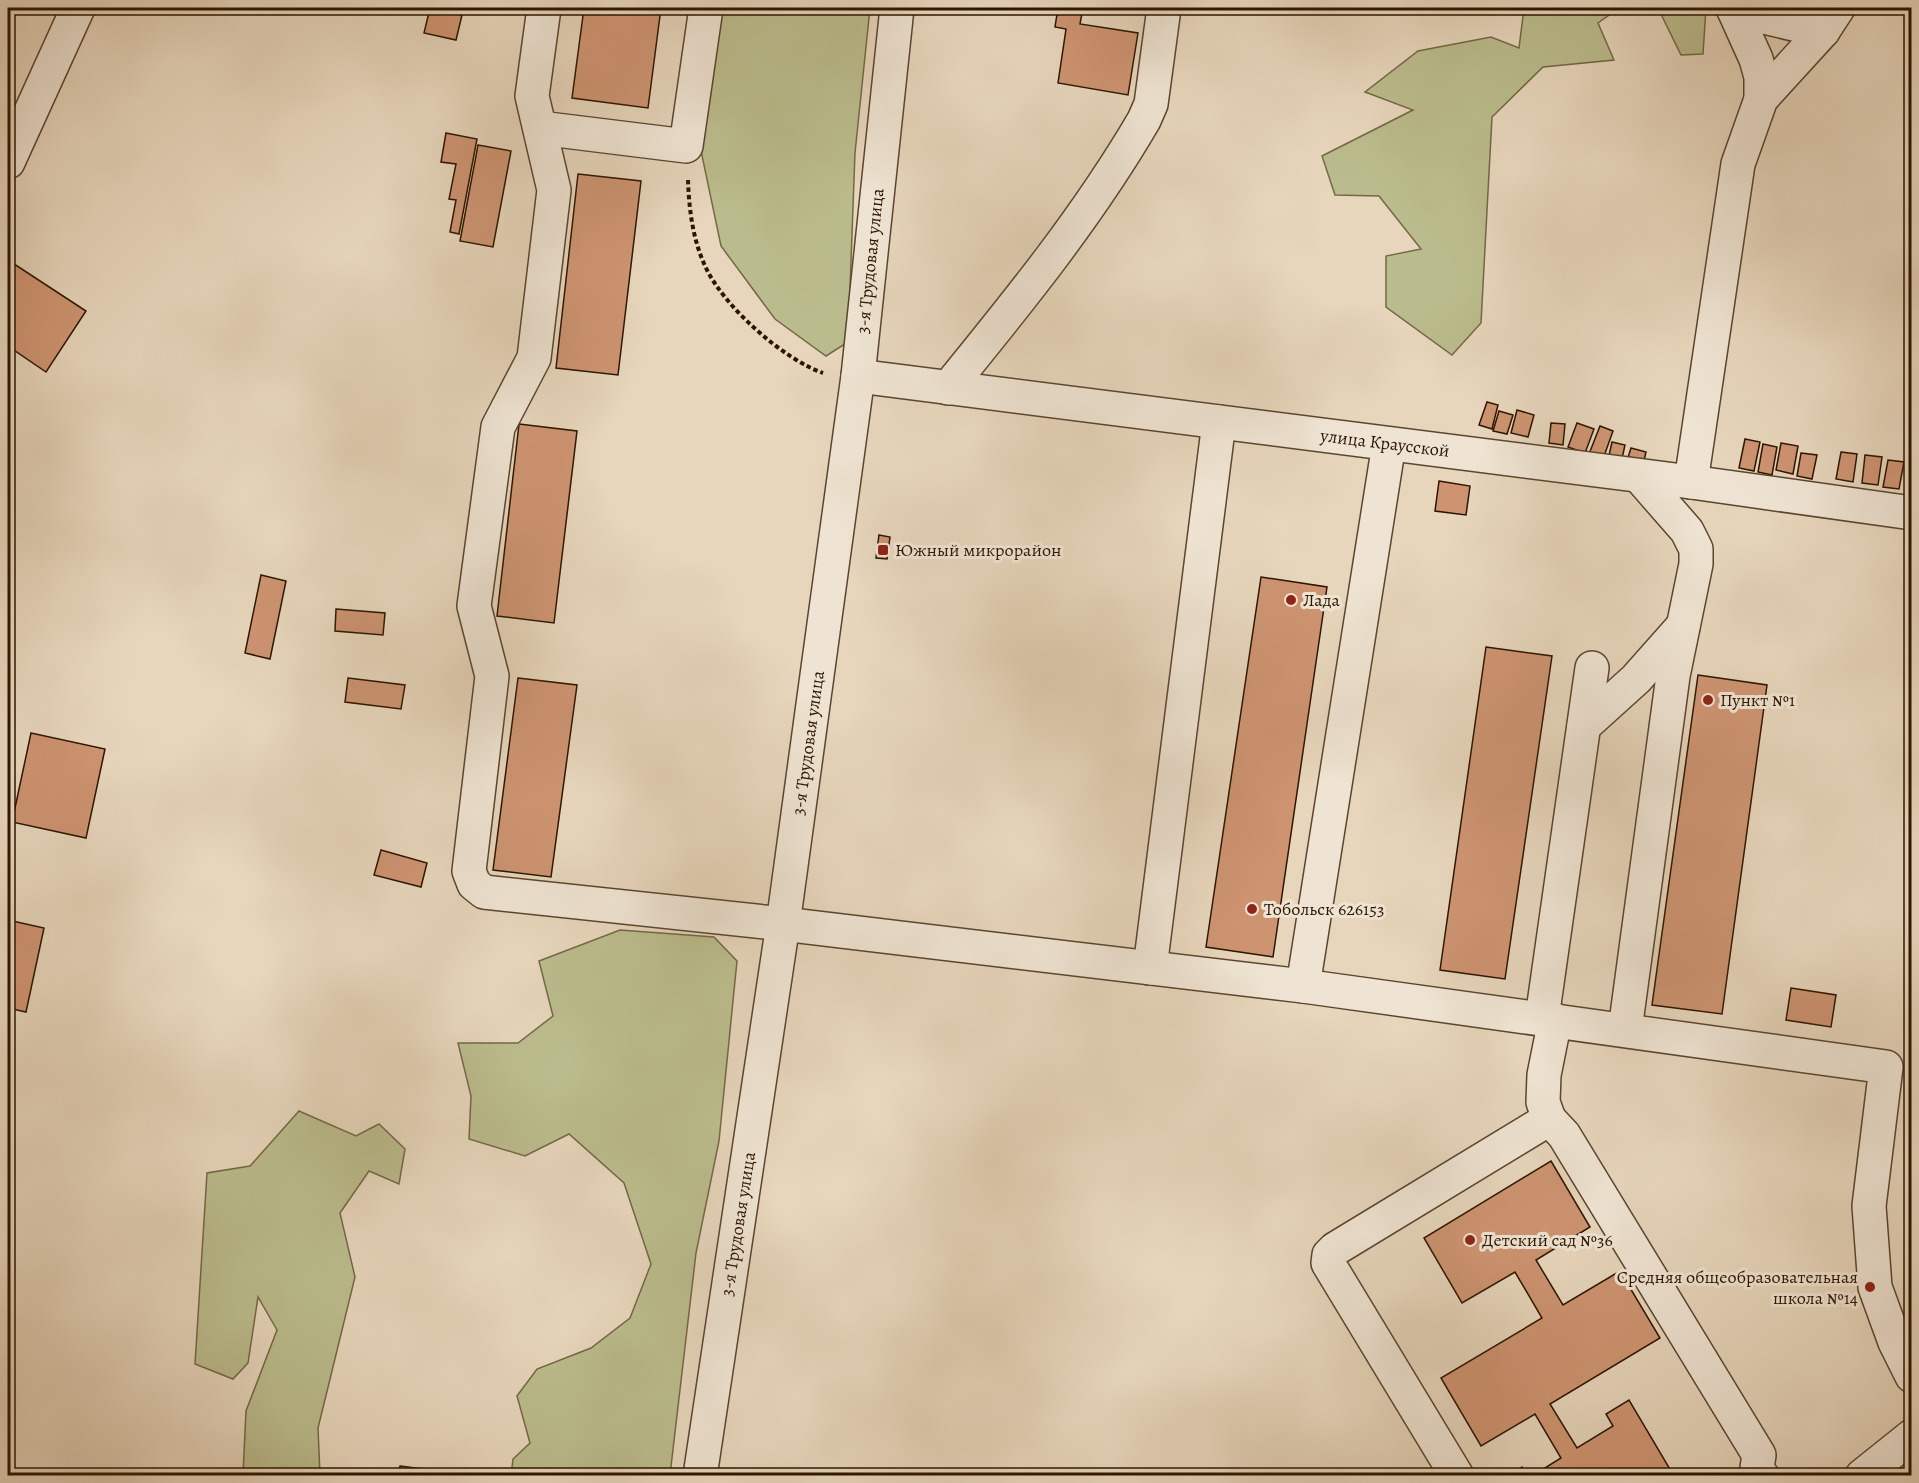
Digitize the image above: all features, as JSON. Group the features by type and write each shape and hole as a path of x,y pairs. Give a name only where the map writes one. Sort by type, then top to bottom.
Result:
{"street":[{"path":"8,162 78,8"},
{"path":"544,8 532,96 554,190 534,358 498,427 474,606 492,676 469,871 474,884 484,892 783,924 1303,986 1886,1067 1869,1206 1875,1287 1895,1342 1911,1376"},
{"path":"540,128 686,146 706,8"},
{"name":"3-я Трудовая улица","path":"700,1476 783,924 858,376 897,8"},
{"path":"948,388 1059,249 1140,128 1151,104 1164,8"},
{"path":"1733,9 1831,19"},
{"path":"1733,9 1756,59 1761,77 1761,99"},
{"path":"1691,482 1738,164 1761,99 1831,19"},
{"name":"улица Краусской","path":"858,376 1691,482 1911,513"},
{"path":"1150,968 1219,422"},
{"path":"1303,986 1389,444"},
{"path":"1625,1030 1673,676 1696,564 1696,549 1687,531 1639,476"},
{"path":"1584,726 1636,679 1683,626"},
{"path":"1592,668 1548,1019 1543,1102 1550,1119 1564,1135 1759,1455 1755,1473"},
{"path":"1457,1476 1328,1263 1329,1256 1335,1249 1550,1119"},
{"path":"1862,1476 1911,1436"}],"path":[{"path":"686,146 689,200 696,240 707,270 724,294 747,321 778,347 805,365 822,372 858,376"}],"green space":[{"path":"721,8 870,8 855,153 848,342 826,356 775,319 721,246 700,146"},
{"path":"1524,8 1619,8 1598,23 1614,60 1543,67 1492,117 1481,323 1452,355 1386,307 1386,256 1421,249 1379,196 1335,195 1322,156 1413,110 1365,92 1418,51 1491,37 1519,48"},
{"path":"1658,8 1706,8 1703,54 1681,55"},
{"path":"620,930 714,937 737,961 719,1141 696,1253 670,1475 511,1475 513,1459 530,1443 517,1396 537,1369 591,1348 630,1318 651,1264 624,1183 569,1134 525,1156 469,1139 471,1096 458,1043 518,1043 553,1016 539,961"},
{"path":"299,1111 356,1136 379,1124 405,1149 399,1184 369,1171 340,1213 355,1277 318,1428 320,1475 243,1475 246,1411 277,1330 258,1297 248,1363 233,1379 195,1364 207,1173 250,1166"}],"building":[{"path":"430,8 462,15 456,40 424,33"},
{"path":"584,8 661,8 648,108 572,98"},
{"path":"1058,8 1083,8 1080,24 1138,33 1128,95 1058,83 1066,29 1055,27"},
{"path":"446,133 477,139 459,234 450,232 456,200 449,199 456,164 441,162"},
{"path":"478,145 511,151 493,247 460,241"},
{"path":"578,174 641,181 618,375 556,368"},
{"path":"8,260 86,311 46,372 8,346"},
{"path":"1487,402 1498,405 1492,429 1479,425"},
{"path":"1517,410 1534,415 1528,437 1511,433"},
{"path":"1499,411 1513,415 1507,434 1493,431"},
{"path":"1551,423 1565,424 1563,445 1549,443"},
{"path":"1577,423 1594,429 1585,453 1568,447"},
{"path":"519,424 577,431 554,623 497,616"},
{"path":"1600,426 1613,431 1603,459 1589,454"},
{"path":"1745,439 1760,442 1754,471 1739,468"},
{"path":"1612,442 1625,445 1621,463 1608,460"},
{"path":"1781,443 1798,446 1793,474 1776,470"},
{"path":"1763,444 1777,447 1772,475 1758,472"},
{"path":"1631,448 1646,452 1642,469 1626,464"},
{"path":"1841,452 1857,454 1853,482 1836,479"},
{"path":"1801,453 1817,455 1812,479 1797,476"},
{"path":"1865,455 1882,457 1878,485 1862,483"},
{"path":"1888,460 1904,462 1899,489 1883,487"},
{"path":"1910,460 1912,460 1912,489 1906,488"},
{"path":"1439,481 1470,486 1466,515 1435,511"},
{"path":"879,535 890,537 887,559 876,558"},
{"path":"261,575 286,581 270,659 245,653"},
{"path":"1261,577 1327,587 1273,957 1206,947"},
{"path":"336,609 385,613 383,635 335,631"},
{"path":"1486,647 1552,656 1505,979 1440,970"},
{"path":"1698,675 1767,685 1722,1014 1652,1005"},
{"path":"348,678 405,685 401,709 345,702"},
{"path":"518,678 577,685 551,877 493,870"},
{"path":"31,733 105,749 86,838 12,822"},
{"path":"381,850 427,863 421,887 374,875"},
{"path":"8,920 44,928 26,1012 8,1008"},
{"path":"1791,988 1836,995 1831,1027 1786,1020"},
{"path":"1551,1161 1590,1227 1536,1260 1563,1305 1620,1271 1660,1338 1550,1404 1577,1448 1613,1426 1606,1414 1629,1400 1674,1476 1532,1476 1561,1458 1535,1414 1481,1446 1441,1378 1542,1318 1515,1272 1462,1303 1424,1238"},
{"path":"400,1466 477,1476 398,1476"},
{"path":"1522,1467 1527,1476 1509,1476"}],"place":[{"name":"Южный микрорайон","path":"883,550"},
{"name":"Лада","path":"1291,600"},
{"name":"Пункт №1","path":"1708,700"},
{"name":"Тобольск 626153","path":"1252,909"},
{"name":"Детский сад №36","path":"1470,1240"},
{"name":"Средняя общеобразовательная школа №14","path":"1870,1287"}]}
